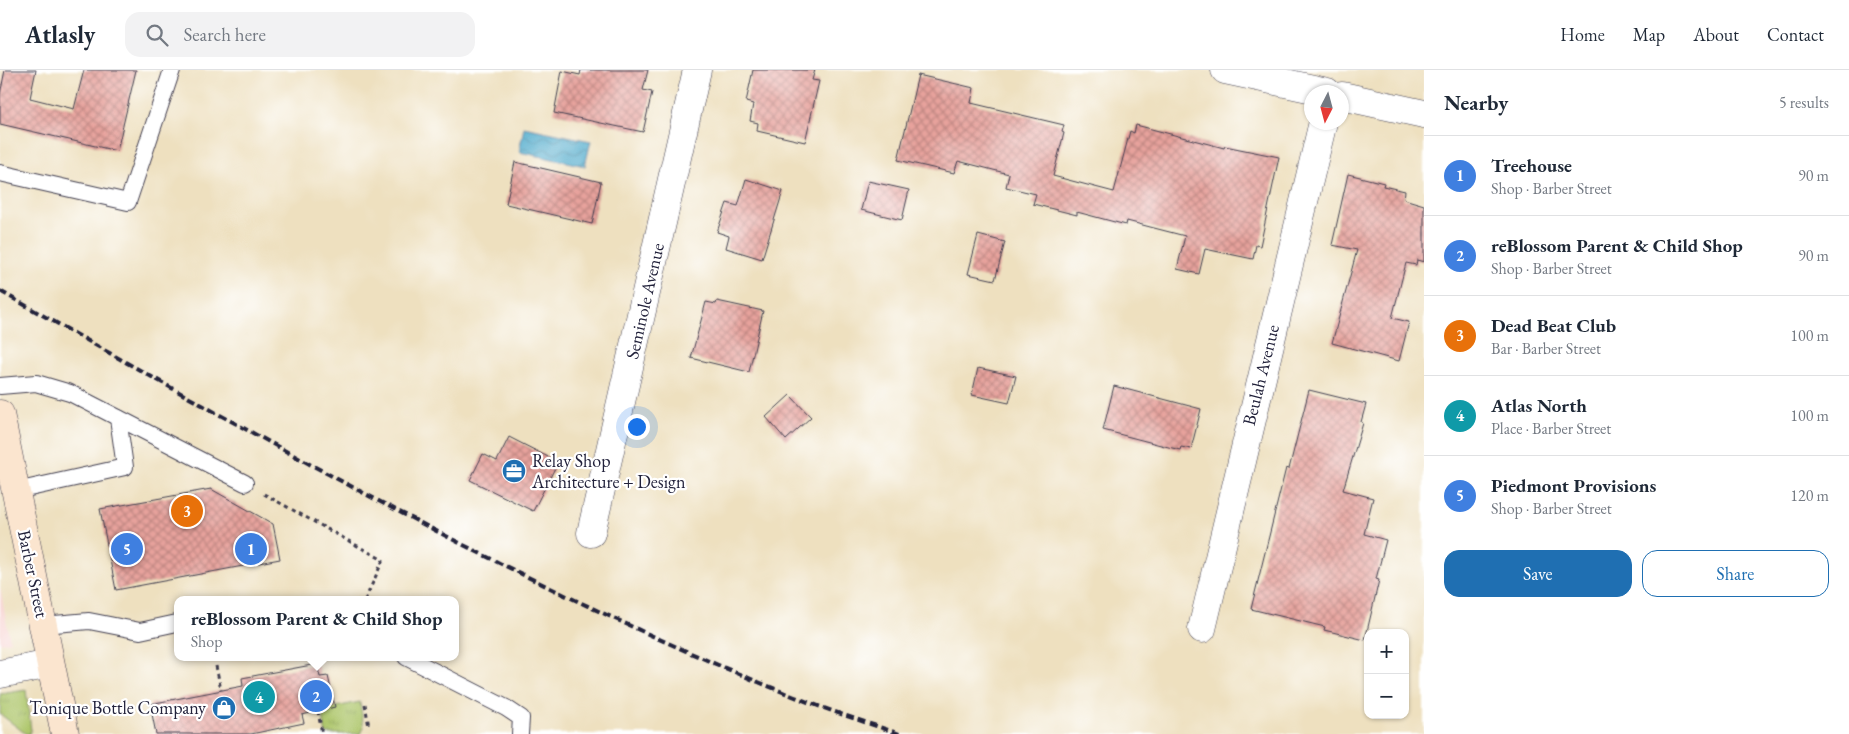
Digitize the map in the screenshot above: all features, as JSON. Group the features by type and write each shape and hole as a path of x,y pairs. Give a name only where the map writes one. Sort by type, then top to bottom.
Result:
{"street":[{"name":"Seminole Avenue","path":"591,533 697,70"},
{"path":"1225,70 1304,87"},
{"path":"1331,85 1335,70"},
{"path":"1349,98 1424,114"},
{"name":"Beulah Avenue","path":"1202,629 1321,130"},
{"name":"Barber Street","path":"0,414 4,456 16,491 65,734"},
{"path":"0,674 50,664"}],"lane":[{"path":"0,172 128,202 172,70"},
{"path":"0,386 36,383 70,392 244,484"},
{"path":"16,491 125,467 118,418"},
{"path":"43,625 89,620 140,631 174,624"},
{"path":"414,661 506,708 521,718 520,734"}],"path":[{"path":"244,484 383,560 367,596"},
{"path":"216,666 221,690"},
{"path":"365,704 369,727"},
{"path":"318,711 322,734"}],"shaded area":[{"path":"0,587 10,641 0,643"}],"green space":[{"path":"26,690 31,730 29,734 26,734 0,714 0,694"},
{"path":"360,702 364,728 360,734 326,734 321,710"}],"water":[{"path":"524,127 591,141 585,166 519,152"}],"building":[{"path":"5,70 36,70 30,98 74,109 84,70 136,70 117,151 0,124 0,95"},
{"path":"581,70 648,70 643,90 652,92 643,132 554,113 562,71 580,75"},
{"path":"753,70 815,70 812,80 819,81 805,142 757,131 758,123 750,121 753,104 746,102"},
{"path":"918,75 974,88 971,103 1064,125 1062,132 1064,133 1053,176 1114,192 1130,131 1134,133 1136,125 1224,148 1225,146 1279,157 1260,246 1256,245 1253,259 1205,249 1199,274 1177,269 1185,236 1127,221 1126,225 1077,212 1077,215 1033,204 1036,194 1006,187 1009,174 958,161 954,173 898,160"},
{"path":"515,162 601,182 592,224 506,204"},
{"path":"1348,174 1384,183 1383,186 1405,191 1404,199 1424,205 1424,262 1417,260 1416,265 1406,263 1392,318 1409,322 1399,361 1332,343 1357,250 1332,245"},
{"path":"746,179 783,191 762,259 726,248 729,236 717,232 727,203 738,206"},
{"path":"868,181 909,190 902,220 861,210"},
{"path":"978,235 1005,242 995,280 968,274"},
{"path":"717,301 763,311 749,372 691,358 706,302 716,304"},
{"path":"978,368 1016,376 1009,403 972,395"},
{"path":"1114,386 1201,409 1191,449 1181,447 1180,450 1103,430"},
{"path":"1309,390 1366,404 1361,422 1363,423 1343,490 1373,498 1364,534 1386,540 1376,579 1379,580 1368,629 1364,629 1364,640 1324,630 1325,627 1251,609 1286,468 1289,469"},
{"path":"790,395 811,417 786,440 766,417"},
{"name":"Relay Shop Architecture + Design","path":"509,437 558,462 533,511 470,480 483,454 497,461"},
{"path":"211,489 273,524 280,559 116,590 100,509"},
{"path":"317,664 320,677 328,676 335,707 302,715 304,723 251,734 156,734 150,704 243,686 242,678"}],"railway":[{"path":"0,291 293,455 490,559 692,654 808,702 900,734"}],"place":[{"name":"Relay Shop Architecture + Design","path":"514,471"},
{"name":"Dead Beat Club","path":"187,511"},
{"name":"Piedmont Provisions","path":"127,549"},
{"name":"Treehouse","path":"251,549"},
{"name":"reBlossom Parent & Child Shop","path":"316,696"},
{"name":"Atlas North","path":"259,697"},
{"name":"Tonique Bottle Company","path":"224,708"}]}
